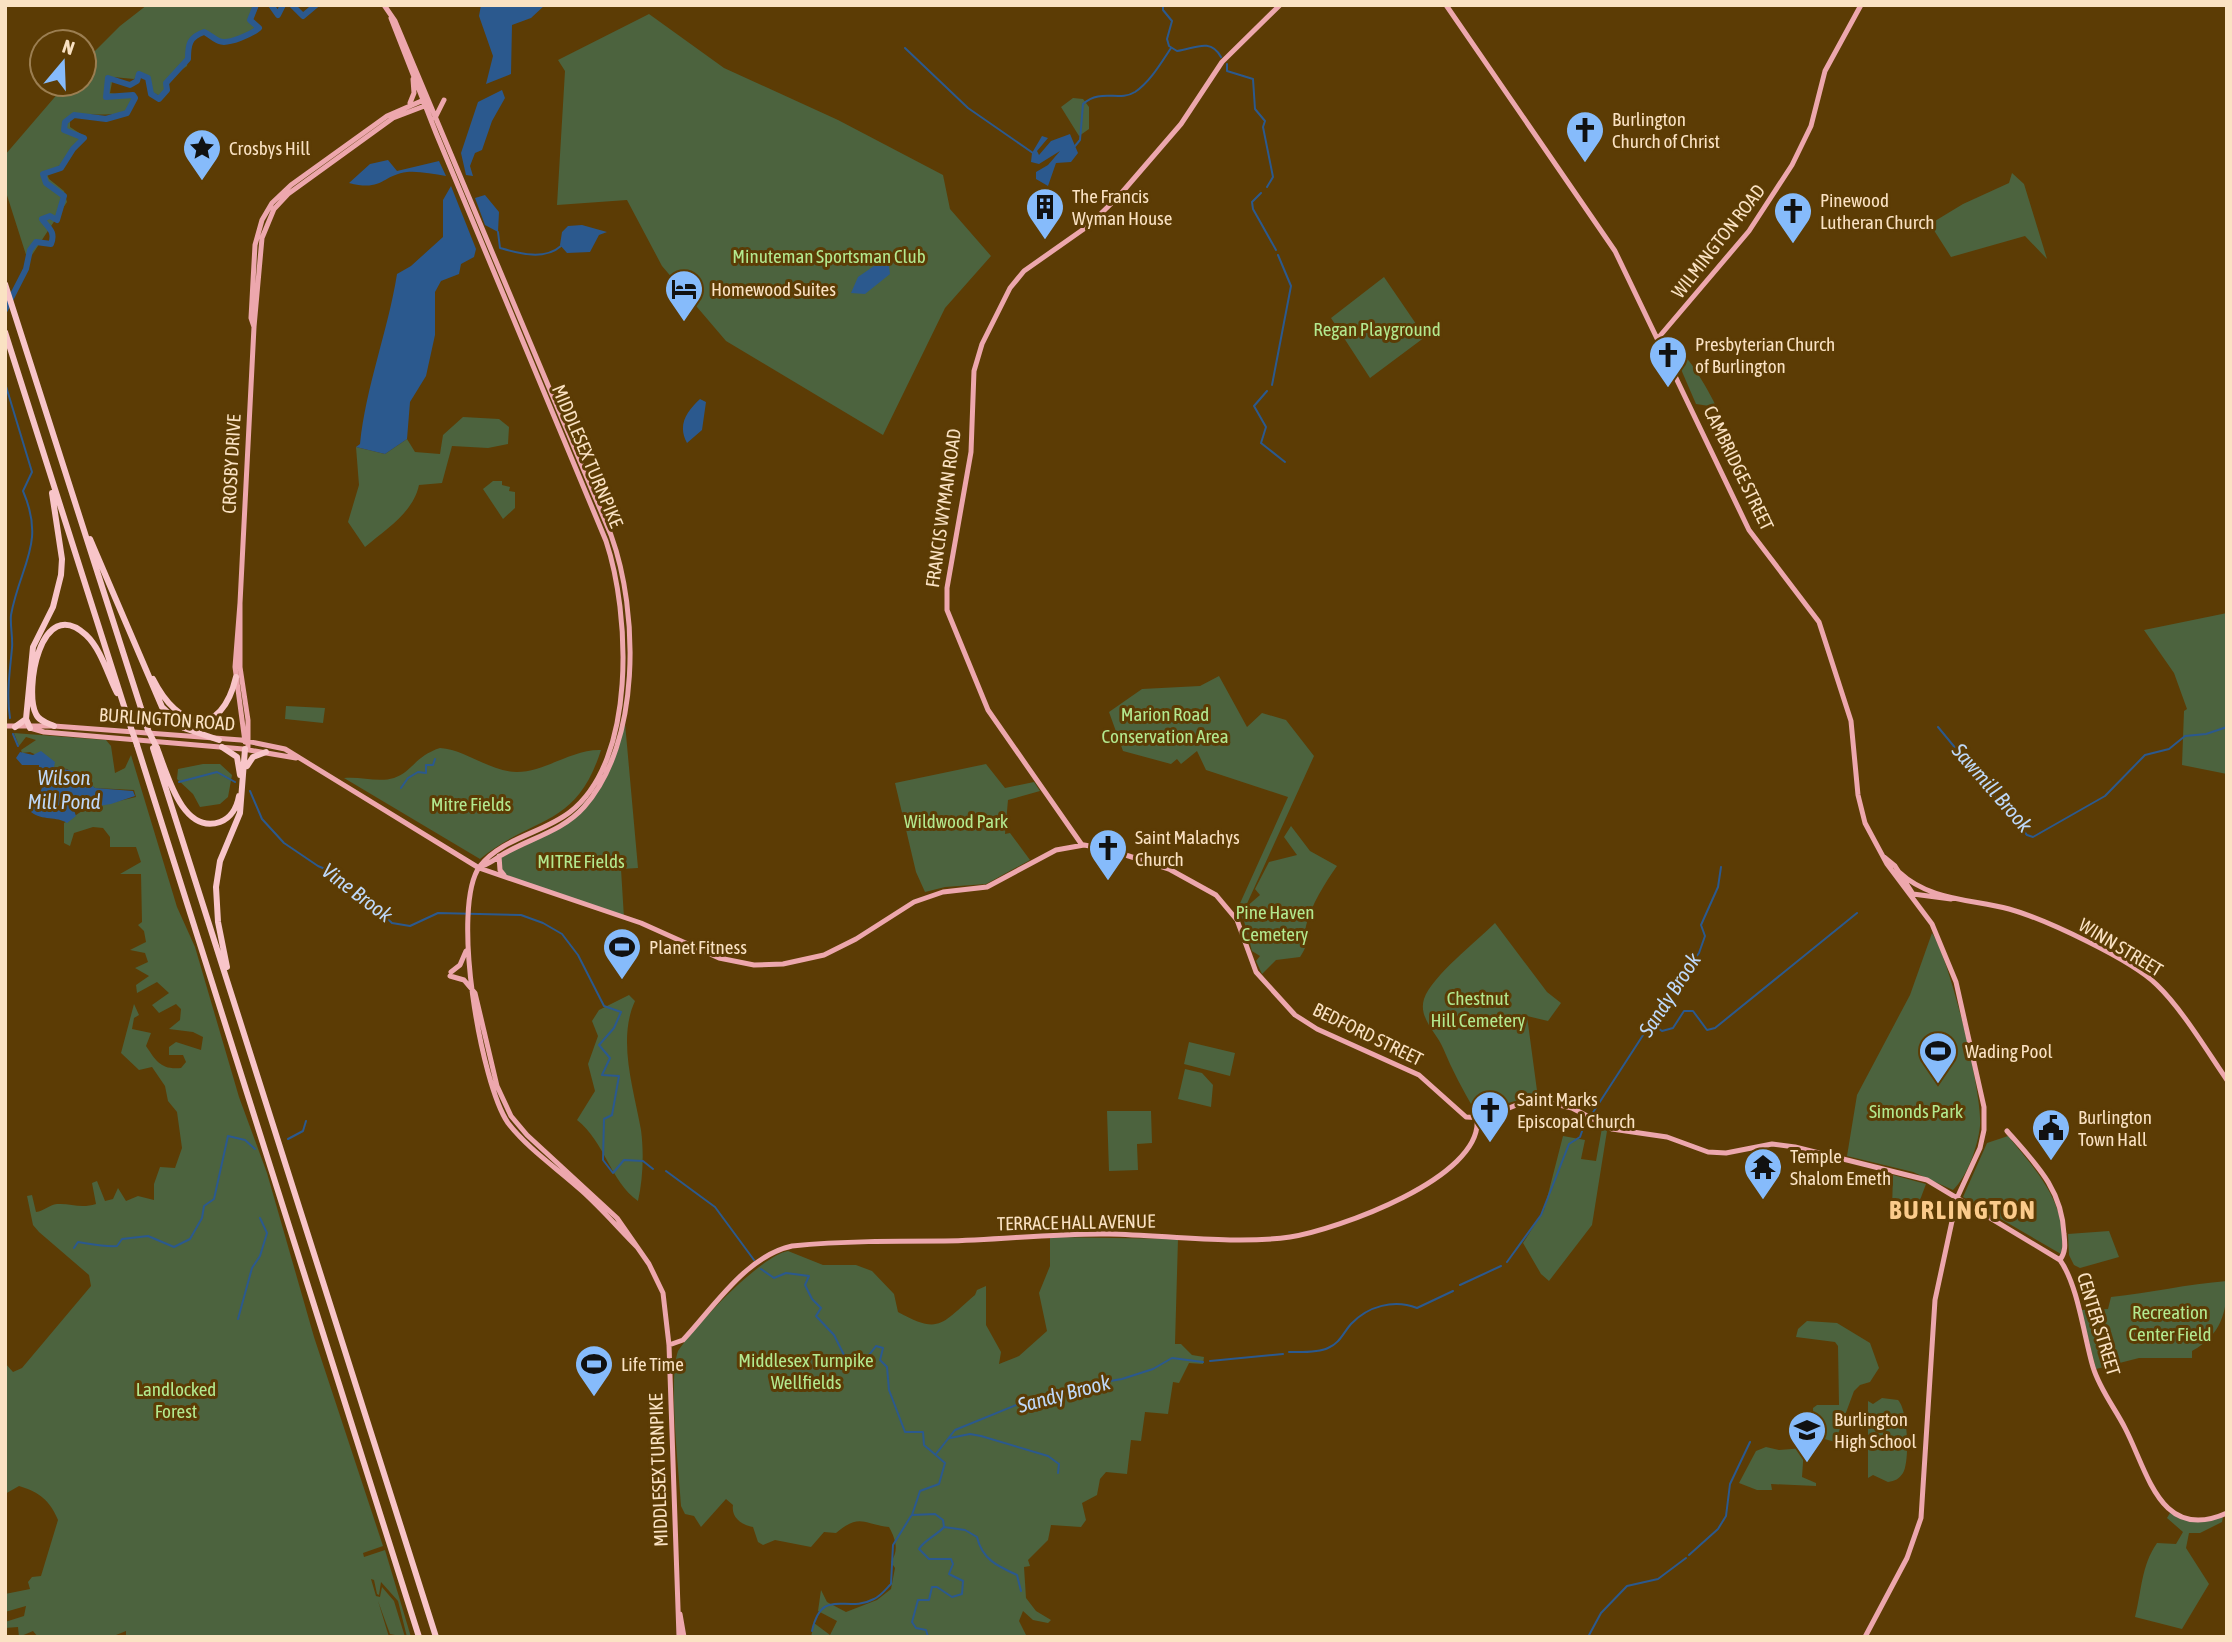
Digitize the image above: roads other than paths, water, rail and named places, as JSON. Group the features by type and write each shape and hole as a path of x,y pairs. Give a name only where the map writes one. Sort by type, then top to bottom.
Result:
{"highway":[{"path":"5,284 8,292 12,306 77,509 148,730 155,748 181,805 198,820 212,824 226,819 239,800 240,763 220,743 194,733 169,716 157,699 77,509"},
{"path":"5,332 419,1637"},
{"path":"30,728 26,719 33,647 53,607 61,575 62,559 49,474"},
{"path":"30,728 41,641 57,628 71,627 84,633 94,646 128,719"},
{"path":"143,663 168,705 189,720 207,719 220,711 229,698 236,677"},
{"path":"33,707 39,719 54,726"},
{"path":"15,727 26,719"},
{"path":"155,748 436,1637"},
{"path":"235,1003 218,922 216,887 220,861 240,813 246,751"},
{"path":"245,770 253,757 266,752"}],"main road":[{"name":"MIDDLESEX TURNPIKE","path":"384,5 620,564 626,600 630,698 625,723 597,789 583,809 555,829 479,867"},
{"name":"FRANCIS WYMAN ROAD","path":"1082,845 988,710 947,610 947,588 971,452 972,387 977,361 1015,280 1107,209 1181,124 1222,62 1280,5"},
{"name":"CAMBRIDGE STREET","path":"1446,5 1605,234 1659,337 1749,530 1810,606 1823,630 1851,721 1862,814 1884,857 1923,908 1942,942 1953,972 1984,1113 1981,1145 1957,1198 1933,1310 1925,1489 1921,1518 1907,1558 1865,1637"},
{"name":"WILMINGTON ROAD","path":"1659,337 1752,227 1788,173 1809,132 1825,71 1861,5"},
{"name":"MIDDLESEX TURNPIKE","path":"391,18 395,21 495,266"},
{"path":"408,105 414,93 412,71"},
{"path":"435,118 444,100"},
{"name":"CROSBY DRIVE","path":"254,327 251,318 255,245 262,220 272,203 308,172 408,105 426,102"},
{"name":"CROSBY DRIVE","path":"246,751 240,667 240,603 254,327 262,238 274,209 288,194 381,126 426,102"},
{"name":"MIDDLESEX TURNPIKE","path":"603,524 615,574 624,682 618,723 589,793 571,811 498,850 479,867 466,908 465,924 492,1088 506,1119 523,1139 593,1201 638,1248 654,1271 663,1293 669,1345 679,1637"},
{"name":"CROSBY DRIVE","path":"240,603 237,607 236,677 246,741"},
{"path":"230,740 239,734 244,724"},
{"name":"BURLINGTON ROAD","path":"5,726 54,726 220,743 246,751 299,758"},
{"name":"BURLINGTON ROAD","path":"30,728 44,732 220,743 230,740 246,741 285,749 479,867"},
{"name":"BEDFORD STREET","path":"479,867 640,923 719,958 770,966 824,955 920,900 943,892 987,887 1048,853 1082,845 1152,862 1216,895 1237,920 1256,972 1295,1015 1317,1029 1419,1075 1435,1086 1462,1115 1477,1119"},
{"path":"499,856 500,870 506,878"},
{"name":"CAMBRIDGE STREET","path":"1884,857 1899,872 1913,894"},
{"name":"WINN STREET","path":"1899,872 1927,890 2006,908 2036,919 2145,975 2163,990 2227,1080"},
{"path":"1913,894 1927,890"},
{"name":"WINN STREET","path":"1913,894 1934,899 1958,899"},
{"path":"1923,908 1934,899"},
{"path":"467,947 460,965 451,974 464,980 475,993"},
{"path":"1477,1119 1518,1104 1555,1103 1612,1129 1667,1137 1708,1152 1787,1145 1922,1178 2060,1261"},
{"name":"TERRACE HALL AVENUE","path":"669,1345 683,1340 754,1265 776,1251 792,1246 1062,1234 1268,1238 1309,1232 1386,1205 1426,1185 1467,1149 1477,1129 1477,1119"},
{"name":"CENTER STREET","path":"2007,1131 2037,1166 2059,1200 2065,1249 2060,1261 2067,1273 2097,1380 2125,1428 2158,1499 2171,1512 2193,1520 2211,1519 2227,1513"},
{"name":"MIDDLESEX TURNPIKE","path":"680,1614 684,1637"}],"water":[{"path":"481,5 545,5 531,18 512,25 511,74 486,84 493,56 479,16"},
{"path":"502,90 505,98 492,121 482,150 475,153 470,166 473,176 466,175 461,153 478,102"},
{"path":"1070,134 1078,153 1071,162 1056,163 1048,186 1036,179 1036,172 1048,165 1060,151 1039,164 1031,162 1032,153 1042,136 1048,138 1037,151 1039,155 1051,141"},
{"path":"388,160 397,171 439,161 446,176 407,172 369,186 349,183 370,164"},
{"path":"451,186 476,249 474,257 461,264 459,274 441,281 435,292 435,335 426,376 410,402 407,439 385,454 356,447 360,444 367,401 397,274 411,266 443,237 443,200"},
{"path":"485,195 499,212 498,232 485,225 475,198"},
{"path":"582,225 607,232 599,235 590,252 567,253 560,245 562,232 568,226"},
{"path":"874,266 889,266 890,274 865,294 851,293 858,277"},
{"path":"700,399 706,402 702,430 687,443 683,424 691,408"},
{"name":"Wilson Mill Pond","path":"41,751 55,762 54,767 73,771 95,788 133,791 135,796 111,804 74,810 76,816 67,823 35,815 31,812 31,807 39,796 45,779 39,773 39,765 22,765 16,758 20,752 33,755"}],"waterway":[{"path":"5,310 26,269 30,250 36,242 51,244 52,233 42,219 50,216 57,220 64,196 46,183 43,174 61,168 84,138 64,130 65,122 74,115 106,119 127,113 135,98 133,95 106,97 108,78 130,85 137,81 139,74 148,78 151,94 159,99 167,90 166,83 188,59 192,39 204,32 219,41 228,42 251,33 259,28 250,20 256,5"},
{"path":"271,5 278,15 283,5"},
{"path":"292,5 303,16 316,5"},
{"path":"1163,5 1163,10 1172,21 1167,39 1169,46 1177,51 1212,47 1221,57"},
{"path":"905,48 968,108 1033,153"},
{"path":"1075,146 1080,140 1083,104 1096,97 1123,96 1135,92 1150,78 1171,48"},
{"path":"1227,64 1227,71 1253,79 1255,109 1265,121 1263,127 1273,177 1267,187"},
{"path":"1261,193 1252,202 1253,209 1276,250"},
{"path":"498,232 500,248 515,252 539,255 561,246"},
{"path":"1272,385 1291,286 1278,255"},
{"name":"Vine Brook","path":"5,383 32,472 23,491 29,509 32,540 11,615 12,644 8,691 10,718"},
{"path":"1267,391 1254,406 1266,427 1261,443 1285,462"},
{"name":"Sawmill Brook","path":"1938,727 2027,835 2033,837 2105,796 2145,755 2169,749 2185,736 2206,734 2227,727"},
{"name":"Vine Brook","path":"13,734 18,746"},
{"path":"401,788 408,778 418,772 426,773 426,765 433,765 435,759"},
{"name":"Vine Brook","path":"179,782 217,772 235,782"},
{"name":"Vine Brook","path":"250,791 262,819 284,843 318,866 339,875 392,923 410,926 438,913 521,915 562,934 578,955 604,1006 621,1012 614,1028 599,1045 610,1058 602,1075 619,1076 612,1115 604,1119 603,1160 613,1173 624,1160 643,1161 653,1169"},
{"name":"Sandy Brook","path":"1592,1114 1649,1022 1699,953 1705,936 1701,925 1718,887 1721,867"},
{"path":"1651,1023 1662,1031 1673,1028 1684,1011 1693,1011 1707,1030 1715,1028 1857,913"},
{"name":"Sandy Brook","path":"1507,1262 1541,1215 1569,1144 1580,1137 1586,1120"},
{"path":"288,1139 303,1131 306,1121"},
{"path":"74,1248 78,1242 117,1246 122,1239 148,1236 174,1247 190,1239 202,1218 204,1206 214,1199 228,1136 245,1140 255,1149"},
{"name":"Vine Brook","path":"666,1171 715,1207 754,1260"},
{"path":"238,1319 252,1268 260,1256 267,1233 260,1218"},
{"name":"Sandy Brook","path":"1460,1285 1501,1266"},
{"name":"Vine Brook","path":"761,1269 774,1278 786,1273 809,1276 805,1285 812,1299 821,1308 816,1316 834,1335 846,1359 862,1364 876,1346 883,1348 880,1360 887,1367 889,1390 905,1432 923,1432 924,1445 945,1463 939,1484 920,1491 912,1515 935,1514 943,1520 944,1527 919,1549 929,1559 951,1559 953,1564 949,1574 963,1581 962,1594 952,1597 937,1587 932,1587 929,1600 918,1600 912,1622 916,1628 926,1630 928,1637"},
{"name":"Sandy Brook","path":"1289,1352 1324,1350 1332,1346 1351,1324 1373,1309 1390,1304 1417,1308 1453,1291"},
{"name":"Sandy Brook","path":"1210,1361 1283,1354"},
{"name":"Sandy Brook","path":"936,1454 955,1430 1026,1401 1074,1387 1122,1379 1153,1369 1172,1358 1203,1362"},
{"path":"950,1438 970,1434 981,1436 1048,1456 1059,1464 1058,1473"},
{"path":"1689,1555 1718,1529 1726,1516 1730,1484 1750,1442"},
{"path":"812,1631 816,1617 822,1609 829,1605 864,1603 879,1596 891,1584 893,1545 911,1516"},
{"path":"944,1527 965,1530 977,1537 979,1545 991,1561 1017,1575 1021,1591"},
{"path":"1588,1637 1601,1613 1627,1586 1658,1579 1686,1558"}],"place":[{"name":"Burlington Church of Christ","path":"1585,164"},
{"name":"Crosbys Hill","path":"202,182"},
{"name":"The Francis Wyman House","path":"1045,241"},
{"name":"Pinewood Lutheran Church","path":"1793,245"},
{"name":"Homewood Suites","path":"684,323"},
{"name":"Presbyterian Church of Burlington","path":"1668,389"},
{"name":"Saint Malachys Church","path":"1108,882"},
{"name":"Planet Fitness","path":"622,981"},
{"name":"Wading Pool","path":"1938,1085"},
{"name":"Saint Marks Episcopal Church","path":"1490,1144"},
{"name":"Burlington Town Hall","path":"2051,1162"},
{"name":"Temple Shalom Emeth","path":"1763,1201"},
{"name":"Life Time","path":"594,1398"},
{"name":"Burlington High School","path":"1807,1464"}],"district":[{"name":"BURLINGTON","path":"1963,1210"}],"park label":[{"name":"Minuteman Sportsman Club","path":"829,256"},
{"name":"Regan Playground","path":"1377,329"},
{"name":"Marion Road Conservation Area","path":"1165,725"},
{"name":"Mitre Fields","path":"471,804"},
{"name":"Wildwood Park","path":"956,821"},
{"name":"MITRE Fields","path":"581,861"},
{"name":"Pine Haven Cemetery","path":"1275,923"},
{"name":"Chestnut Hill Cemetery","path":"1478,1009"},
{"name":"Simonds Park","path":"1916,1111"},
{"name":"Recreation Center Field","path":"2170,1323"},
{"name":"Middlesex Turnpike Wellfields","path":"806,1371"},
{"name":"Landlocked Forest","path":"176,1400"}]}
